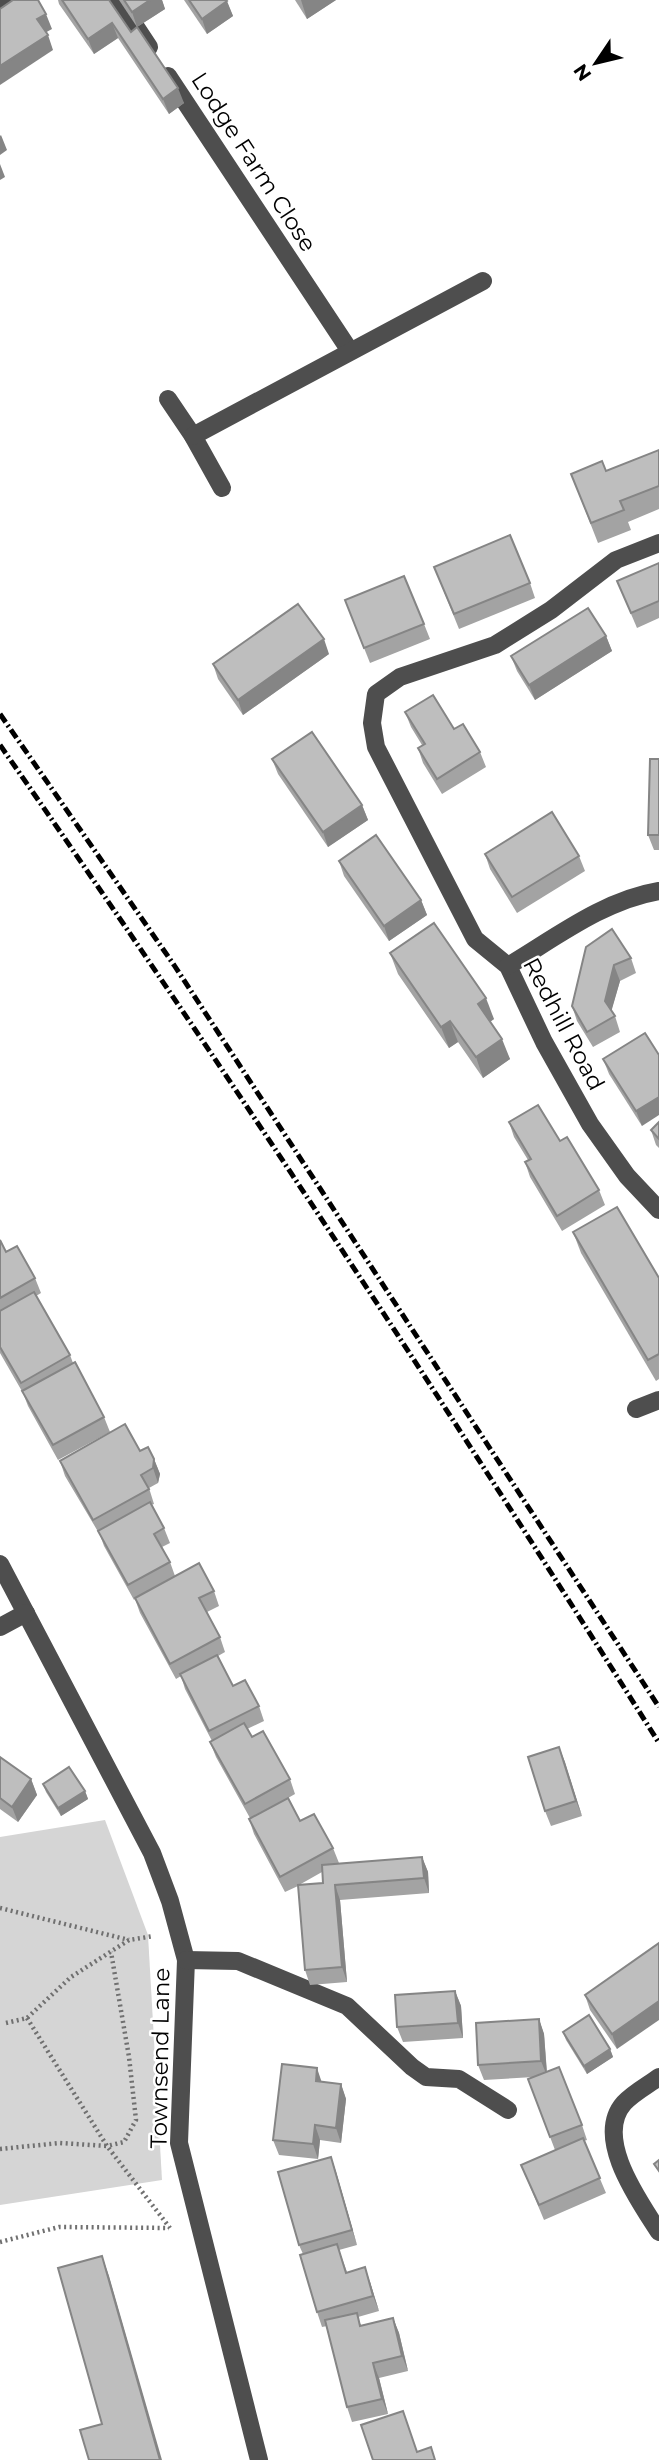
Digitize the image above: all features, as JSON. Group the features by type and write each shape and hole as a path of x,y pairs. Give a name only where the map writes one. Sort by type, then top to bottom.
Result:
{"street":[{"path":"0,7 4,0"},
{"name":"Lodge Farm Close","path":"118,0 350,351"},
{"path":"193,436 483,281"},
{"path":"168,399 193,436 222,488"},
{"name":"Redhill Road","path":"659,543 616,560 551,610 495,645 401,677 376,694 372,723 376,747 475,939 508,966 544,1042 590,1124 627,1177 659,1210"},
{"path":"508,966 609,906 659,891"},
{"path":"636,1409 659,1400"},
{"name":"Townsend Lane","path":"0,1564 152,1853 170,1901 186,1960 179,2143 259,2460"},
{"path":"0,1627 26,1614"},
{"path":"186,1960 238,1961 347,2006 426,2077 459,2079 508,2110"},
{"path":"659,2077 623,2104 615,2122 615,2144 621,2168 659,2232"}],"path":[{"path":"0,1909 129,1940 178,1932"},
{"path":"6,2023 27,2018 71,1977 129,1940"},
{"path":"0,2149 60,2143 107,2146 124,2142 136,2120 129,2057 111,1952"},
{"path":"27,2018 107,2146 170,2228"},
{"path":"0,2242 59,2227 201,2229"}],"shaded area":[{"path":"105,1820 148,1935 162,2180 0,2205 0,1837"}],"building":[{"path":"13,0 38,0 46,14 37,19 48,35 0,66 0,9"},
{"path":"62,0 109,0 131,32 137,27 178,88 163,99 112,23 88,39"},
{"path":"124,0 150,0 132,12"},
{"path":"189,0 226,0 227,1 202,19"},
{"path":"659,450 659,486 620,501 624,510 591,523 571,474 602,461 606,471"},
{"path":"510,535 530,583 454,614 434,567"},
{"path":"659,563 659,601 631,613 617,581"},
{"path":"404,576 424,624 364,648 345,600"},
{"path":"298,604 324,639 238,700 213,664"},
{"path":"588,608 606,636 529,685 511,656"},
{"path":"433,695 454,729 463,724 480,752 437,779 418,748 425,744 405,712"},
{"path":"312,732 362,805 323,832 272,759"},
{"path":"650,759 659,759 659,835 648,835"},
{"path":"552,812 579,856 512,897 485,854"},
{"path":"376,835 421,900 384,926 339,861"},
{"path":"434,923 486,998 478,1004 502,1039 476,1057 450,1021 441,1027 390,953"},
{"path":"612,929 631,958 614,965 605,1001 615,1016 587,1032 572,1006 586,947"},
{"path":"645,1033 659,1055 659,1097 636,1111 603,1059"},
{"path":"538,1105 560,1141 567,1137 599,1190 557,1216 525,1162 531,1159 509,1122"},
{"path":"659,1122 659,1139 651,1130"},
{"path":"617,1207 659,1278 659,1354 648,1360 573,1232"},
{"path":"0,1240 6,1252 17,1246 35,1278 0,1298"},
{"path":"34,1292 70,1355 21,1383 0,1347 0,1311"},
{"path":"75,1362 104,1417 53,1445 22,1391"},
{"path":"125,1424 140,1451 148,1447 154,1459 153,1468 141,1475 149,1489 93,1520 60,1461"},
{"path":"150,1502 164,1528 154,1534 170,1562 128,1585 98,1531"},
{"path":"199,1563 214,1591 199,1598 220,1637 170,1664 135,1598"},
{"path":"217,1655 233,1686 245,1680 259,1706 209,1731 180,1674"},
{"path":"244,1723 252,1737 263,1731 290,1779 245,1804 210,1742"},
{"path":"559,1747 576,1801 545,1811 528,1757"},
{"path":"0,1757 31,1779 12,1807 0,1798"},
{"path":"69,1767 85,1791 58,1808 43,1784"},
{"path":"288,1798 300,1821 314,1814 333,1848 280,1877 249,1819"},
{"path":"422,1857 424,1878 335,1885 342,1967 305,1970 298,1885 323,1883 322,1865"},
{"path":"659,1943 659,2001 612,2034 585,1995"},
{"path":"455,1991 458,2023 397,2027 395,1995"},
{"path":"589,2015 610,2049 584,2066 563,2032"},
{"path":"539,2019 541,2061 478,2065 476,2023"},
{"path":"282,2064 317,2068 316,2081 341,2084 336,2128 315,2125 313,2144 273,2140"},
{"path":"559,2067 582,2125 550,2137 528,2079"},
{"path":"583,2138 600,2178 539,2205 521,2165"},
{"path":"331,2157 352,2230 299,2245 278,2172"},
{"path":"337,2244 346,2273 365,2267 373,2296 317,2312 300,2255"},
{"path":"102,2256 160,2460 89,2460 80,2430 102,2424 58,2268"},
{"path":"357,2313 360,2326 393,2318 402,2356 373,2363 382,2399 347,2407 325,2320"},
{"path":"403,2411 417,2452 431,2447 435,2460 373,2460 361,2425"}],"railway":[{"path":"0,714 174,965 659,1707"},
{"path":"0,745 336,1240 659,1743"}]}
